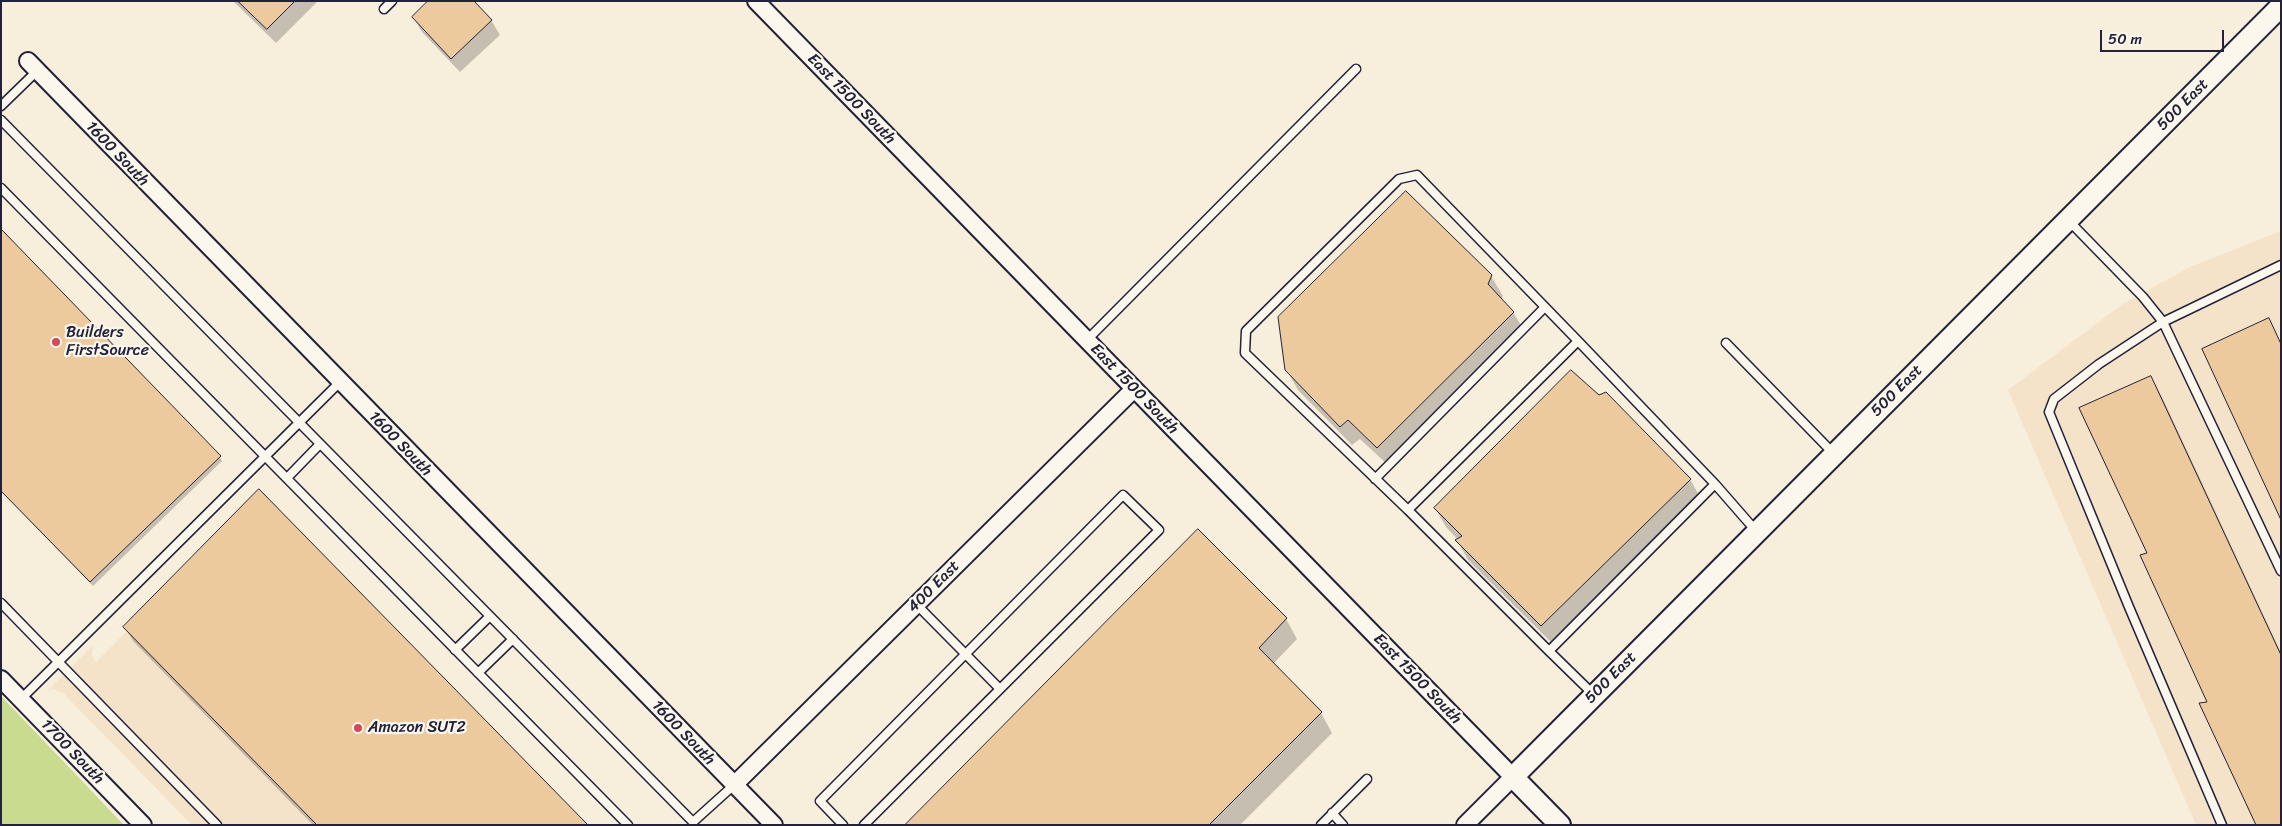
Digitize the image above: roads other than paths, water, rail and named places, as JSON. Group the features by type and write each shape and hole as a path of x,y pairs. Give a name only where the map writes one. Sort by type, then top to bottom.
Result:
{"street":[{"name":"East 1500 South","path":"756,1 1513,777"},
{"name":"500 East","path":"1513,777 2281,6"},
{"name":"1600 South","path":"32,66 774,825"},
{"name":"400 East","path":"734,785 1134,390"},
{"name":"1700 South","path":"1,679 143,825"},
{"path":"1465,825 1513,777 1560,825"}],"lane":[{"path":"384,9 392,1"},
{"path":"1,106 32,66"},
{"path":"1087,340 1356,69"},
{"path":"1,120 693,824 734,785"},
{"path":"1594,695 1408,510 1244,354 1246,331 1399,179 1416,176 1715,484 1757,532"},
{"path":"1,188 628,825"},
{"path":"2068,220 2143,297 2163,322 2281,571"},
{"path":"2222,825 2128,607 2049,412 2054,399 2099,364 2163,322 2280,267"},
{"path":"1375,479 1544,307"},
{"path":"1408,510 1578,341"},
{"path":"1726,343 1834,454"},
{"path":"21,699 300,424 340,382"},
{"path":"286,478 320,444"},
{"path":"1549,651 1715,484"},
{"path":"843,825 820,801 1124,495 1158,530 864,825"},
{"path":"1,603 218,825"},
{"path":"916,604 1000,689"},
{"path":"456,650 490,616"},
{"path":"478,673 513,639"},
{"path":"1320,825 1366,779"},
{"path":"1332,813 1343,825"}],"place":[{"name":"Builders FirstSource","path":"56,342"},
{"name":"Amazon SUT2","path":"358,728"}]}
